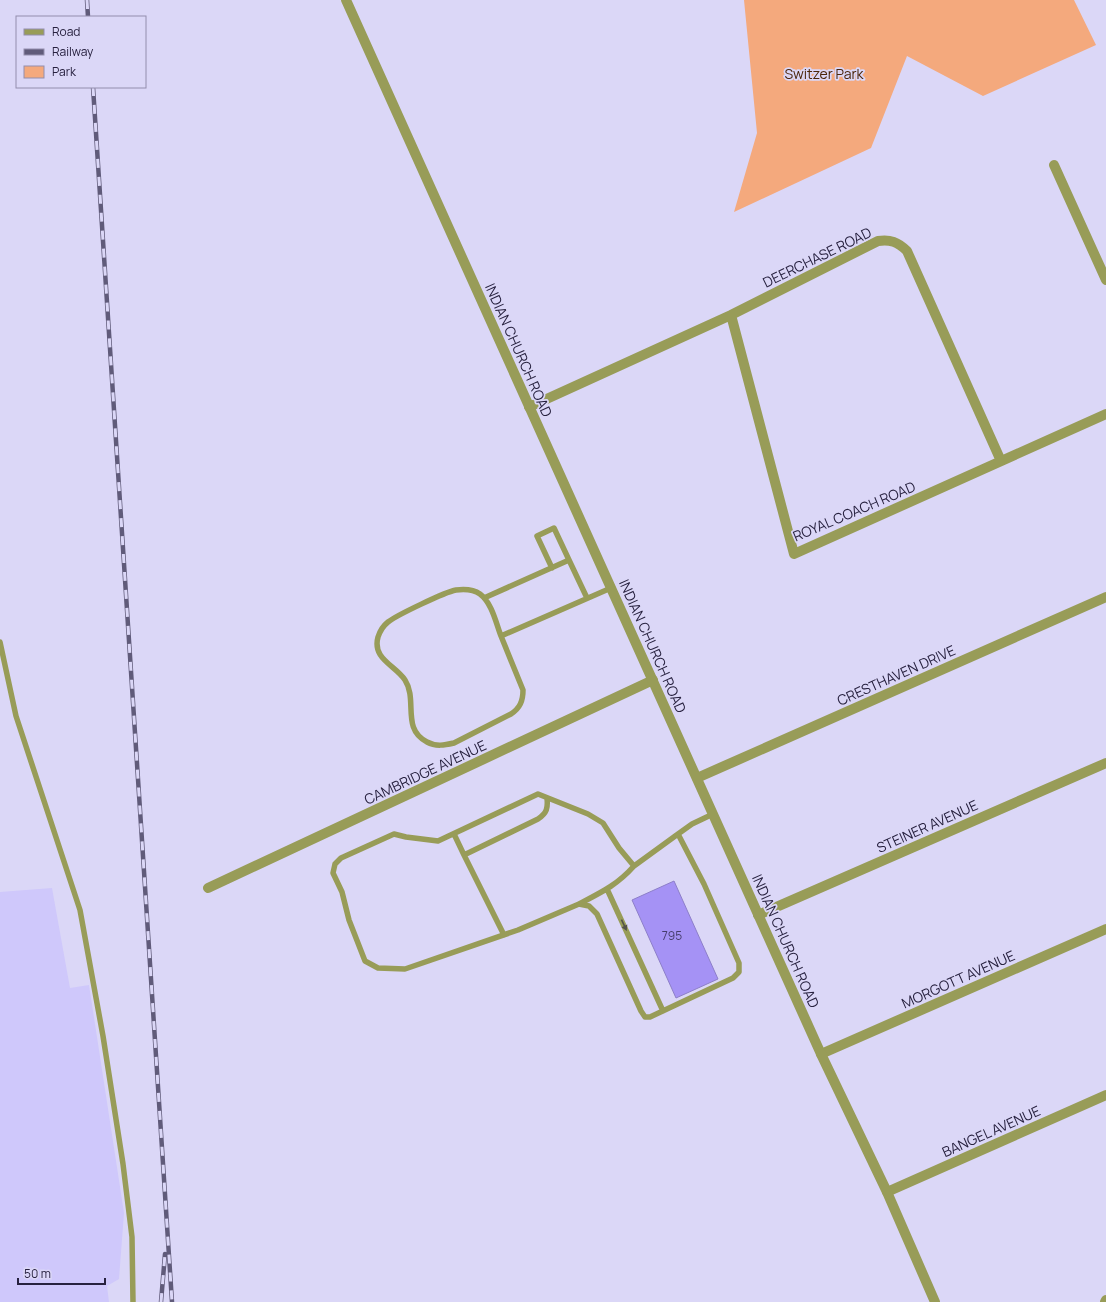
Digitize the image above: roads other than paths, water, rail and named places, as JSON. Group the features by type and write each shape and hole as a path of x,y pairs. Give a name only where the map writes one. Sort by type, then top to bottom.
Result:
{"street":[{"name":"INDIAN CHURCH ROAD","path":"346,0 758,915 935,1302"},
{"path":"1054,165 1106,280"},
{"name":"DEERCHASE ROAD","path":"529,407 731,315 878,241 886,240 895,242 902,246 907,252 1000,461"},
{"name":"ROYAL COACH ROAD","path":"731,315 794,554 1106,414"},
{"name":"CRESTHAVEN DRIVE","path":"697,778 1106,597"},
{"name":"CAMBRIDGE AVENUE","path":"208,888 653,680"},
{"name":"STEINER AVENUE","path":"758,915 1106,763"},
{"name":"MORGOTT AVENUE","path":"821,1054 1106,929"},
{"name":"BANGEL AVENUE","path":"886,1192 1106,1095"}],"lane":[{"path":"552,568 537,536 554,528 587,598"},
{"path":"484,598 569,560"},
{"path":"501,636 611,588"},
{"path":"464,589 473,590 484,598 501,636 523,690 523,697 517,710 505,718 454,743 446,745 431,744 419,737 412,725 406,681 386,663 378,652 377,642 383,627 394,618 451,591 464,589"},
{"path":"0,642 16,716 80,910 103,1036 123,1164 132,1237 133,1302"},
{"path":"634,866 619,848 603,823 588,814 538,794 438,841 394,834 341,858 335,864 333,873 342,892 349,920 365,961 378,968 405,969 504,935 579,904 618,882 634,866 678,834 692,824 713,814"},
{"path":"464,855 538,819 545,814 548,808 547,798"},
{"path":"454,834 504,935"},
{"path":"579,904 589,906 597,914 645,1017 650,1017 733,978 739,972 739,963 708,892 678,834"},
{"path":"607,889 663,1010"}],"railway":[{"path":"87,0 88,16"},
{"path":"93,88 172,1302"},
{"path":"161,1302 165,1254"}],"park label":[{"name":"Switzer Park","path":"824,73"}]}
